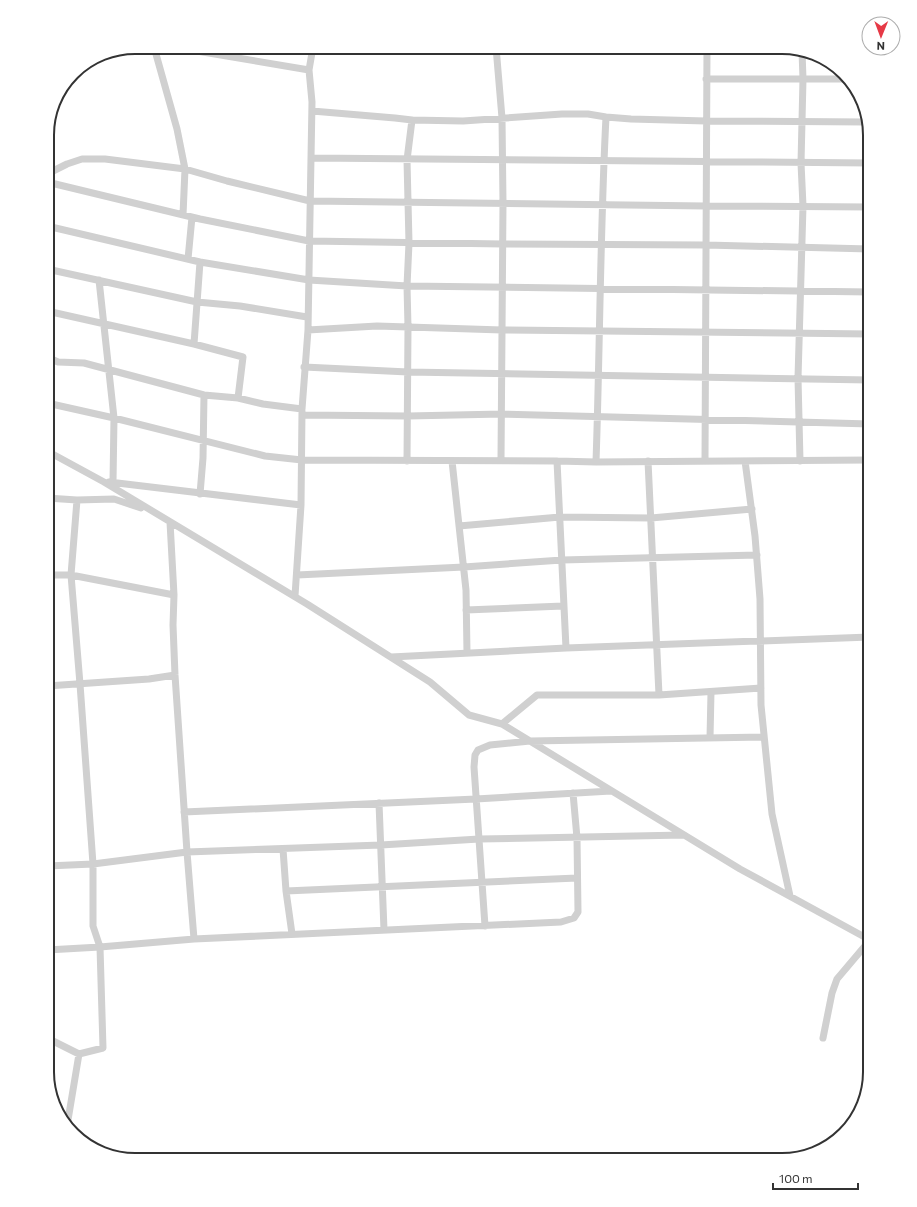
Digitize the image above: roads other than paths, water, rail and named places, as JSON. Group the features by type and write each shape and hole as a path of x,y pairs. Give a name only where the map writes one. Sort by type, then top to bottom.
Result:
{"street":[{"path":"156,54 177,129 186,169 183,215"},
{"path":"215,54 309,70"},
{"path":"295,596 301,505 304,367 308,330 312,111 309,70 312,54"},
{"path":"497,54 502,118 503,203 501,460"},
{"path":"705,461 707,332 707,54"},
{"path":"800,460 798,378 803,206 801,163 802,57"},
{"path":"706,79 840,79"},
{"path":"312,111 412,120 463,121 562,114 588,114 606,118 706,121 862,122"},
{"path":"596,462 601,245 606,118"},
{"path":"407,461 407,286 409,242 407,160 412,120"},
{"path":"311,158 706,163 863,163"},
{"path":"54,170 82,159 105,159 186,169 310,201 863,207"},
{"path":"54,184 183,215 309,241 706,245 863,249"},
{"path":"188,259 192,217"},
{"path":"54,228 200,262 309,280 407,286 863,292"},
{"path":"194,344 200,262"},
{"path":"54,270 197,302 240,306 308,317"},
{"path":"99,280 114,418 113,482"},
{"path":"54,312 194,344 243,357 238,398"},
{"path":"308,330 377,326 502,330 863,334"},
{"path":"54,360 58,362 84,363 204,395 238,398 302,412 408,416 502,414 598,416 863,424"},
{"path":"304,367 408,372 501,372 863,380"},
{"path":"200,494 204,395"},
{"path":"54,405 265,456 302,460 557,460 596,462 863,460"},
{"path":"54,455 104,482 295,596 430,682 469,715 502,724 740,869 863,936"},
{"path":"557,460 566,648"},
{"path":"452,461 464,567 467,653"},
{"path":"648,461 658,646 659,695"},
{"path":"745,461 757,555 760,599 761,705 764,737 772,814 790,896"},
{"path":"104,482 301,505"},
{"path":"54,498 77,500 114,499 157,514"},
{"path":"54,1042 79,1054 103,1048 100,947 93,926 93,864 71,576 77,500"},
{"path":"459,526 560,518 651,518 752,509"},
{"path":"170,522 174,595 173,625 175,676 194,939"},
{"path":"297,575 464,567 562,560 757,555"},
{"path":"54,575 71,576 174,595"},
{"path":"466,610 564,606"},
{"path":"391,657 566,648 658,646 863,637"},
{"path":"54,686 175,676"},
{"path":"502,724 537,695 659,695 761,688"},
{"path":"710,692 710,738"},
{"path":"485,926 474,767 475,755 478,750 490,745 530,741 764,737"},
{"path":"184,812 476,799 611,791"},
{"path":"54,950 194,939 561,922 574,918 578,912 577,838 574,793"},
{"path":"379,803 384,930"},
{"path":"54,866 93,864 187,852 381,845 479,839 685,835"},
{"path":"283,849 286,891 292,934"},
{"path":"286,891 577,878"},
{"path":"822,1038 832,993 837,979 863,948"},
{"path":"68,1118 79,1054"}]}
